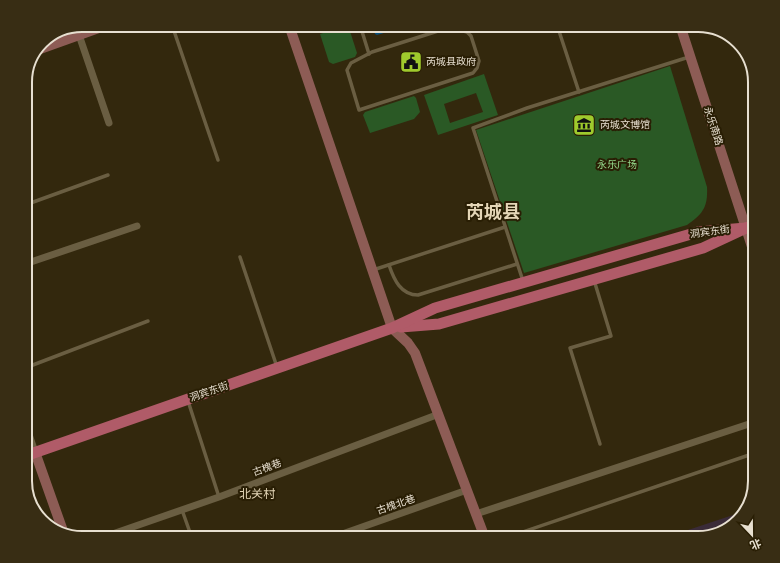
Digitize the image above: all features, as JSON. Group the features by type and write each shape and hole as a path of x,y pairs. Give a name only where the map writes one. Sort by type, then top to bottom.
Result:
{"main road":[{"name":"洞宾东街","path":"32,453 392,328 435,308 698,232 748,227"},
{"name":"洞宾东街","path":"392,328 439,324 703,248 748,229"}],"street":[{"path":"48,45 85,32"},
{"path":"291,32 392,328 408,343 415,353 482,531"},
{"name":"永乐南路","path":"682,32 748,216"},
{"path":"79,34 109,123"},
{"path":"32,262 137,226"},
{"name":"古槐巷","path":"121,531 219,497 438,414"},
{"path":"476,514 748,424"},
{"path":"32,459 59,526"},
{"name":"古槐北巷","path":"352,531 467,490"}],"lane":[{"path":"174,32 218,160"},
{"path":"362,32 369,54"},
{"path":"435,32 369,54 351,63 346,70 359,110 473,73 479,65 480,60 471,36 467,32"},
{"path":"559,32 579,92"},
{"path":"523,282 473,128 527,108 690,57"},
{"path":"32,202 108,175"},
{"path":"372,270 505,227"},
{"path":"240,257 277,368"},
{"path":"389,265 398,286 410,294 418,295 517,264"},
{"path":"594,279 611,336 570,348 600,444"},
{"path":"32,365 148,321"},
{"path":"188,400 219,497"},
{"path":"526,531 748,455"},
{"path":"182,510 190,531"}],"shaded area":[{"path":"732,515 731,519 720,526 708,530 685,531"}],"green space":[{"path":"326,32 350,32 357,53 355,57 333,64 329,62 320,34"},
{"name":"永乐广场","path":"670,66 707,187 707,200 701,213 687,225 524,273 476,130"},
{"path":"484,74 498,115 438,135 424,95","holes":["476,93 483,112 450,123 444,104"]},
{"path":"414,96 420,112 414,119 370,133 363,115 365,112"}],"water":[{"path":"374,32 387,32 377,35"}],"place":[{"name":"芮城县政府","path":"411,62"},
{"name":"芮城文博馆","path":"584,125"}],"district":[{"name":"芮城县","path":"493,212"},
{"name":"北关村","path":"257,494"}]}
